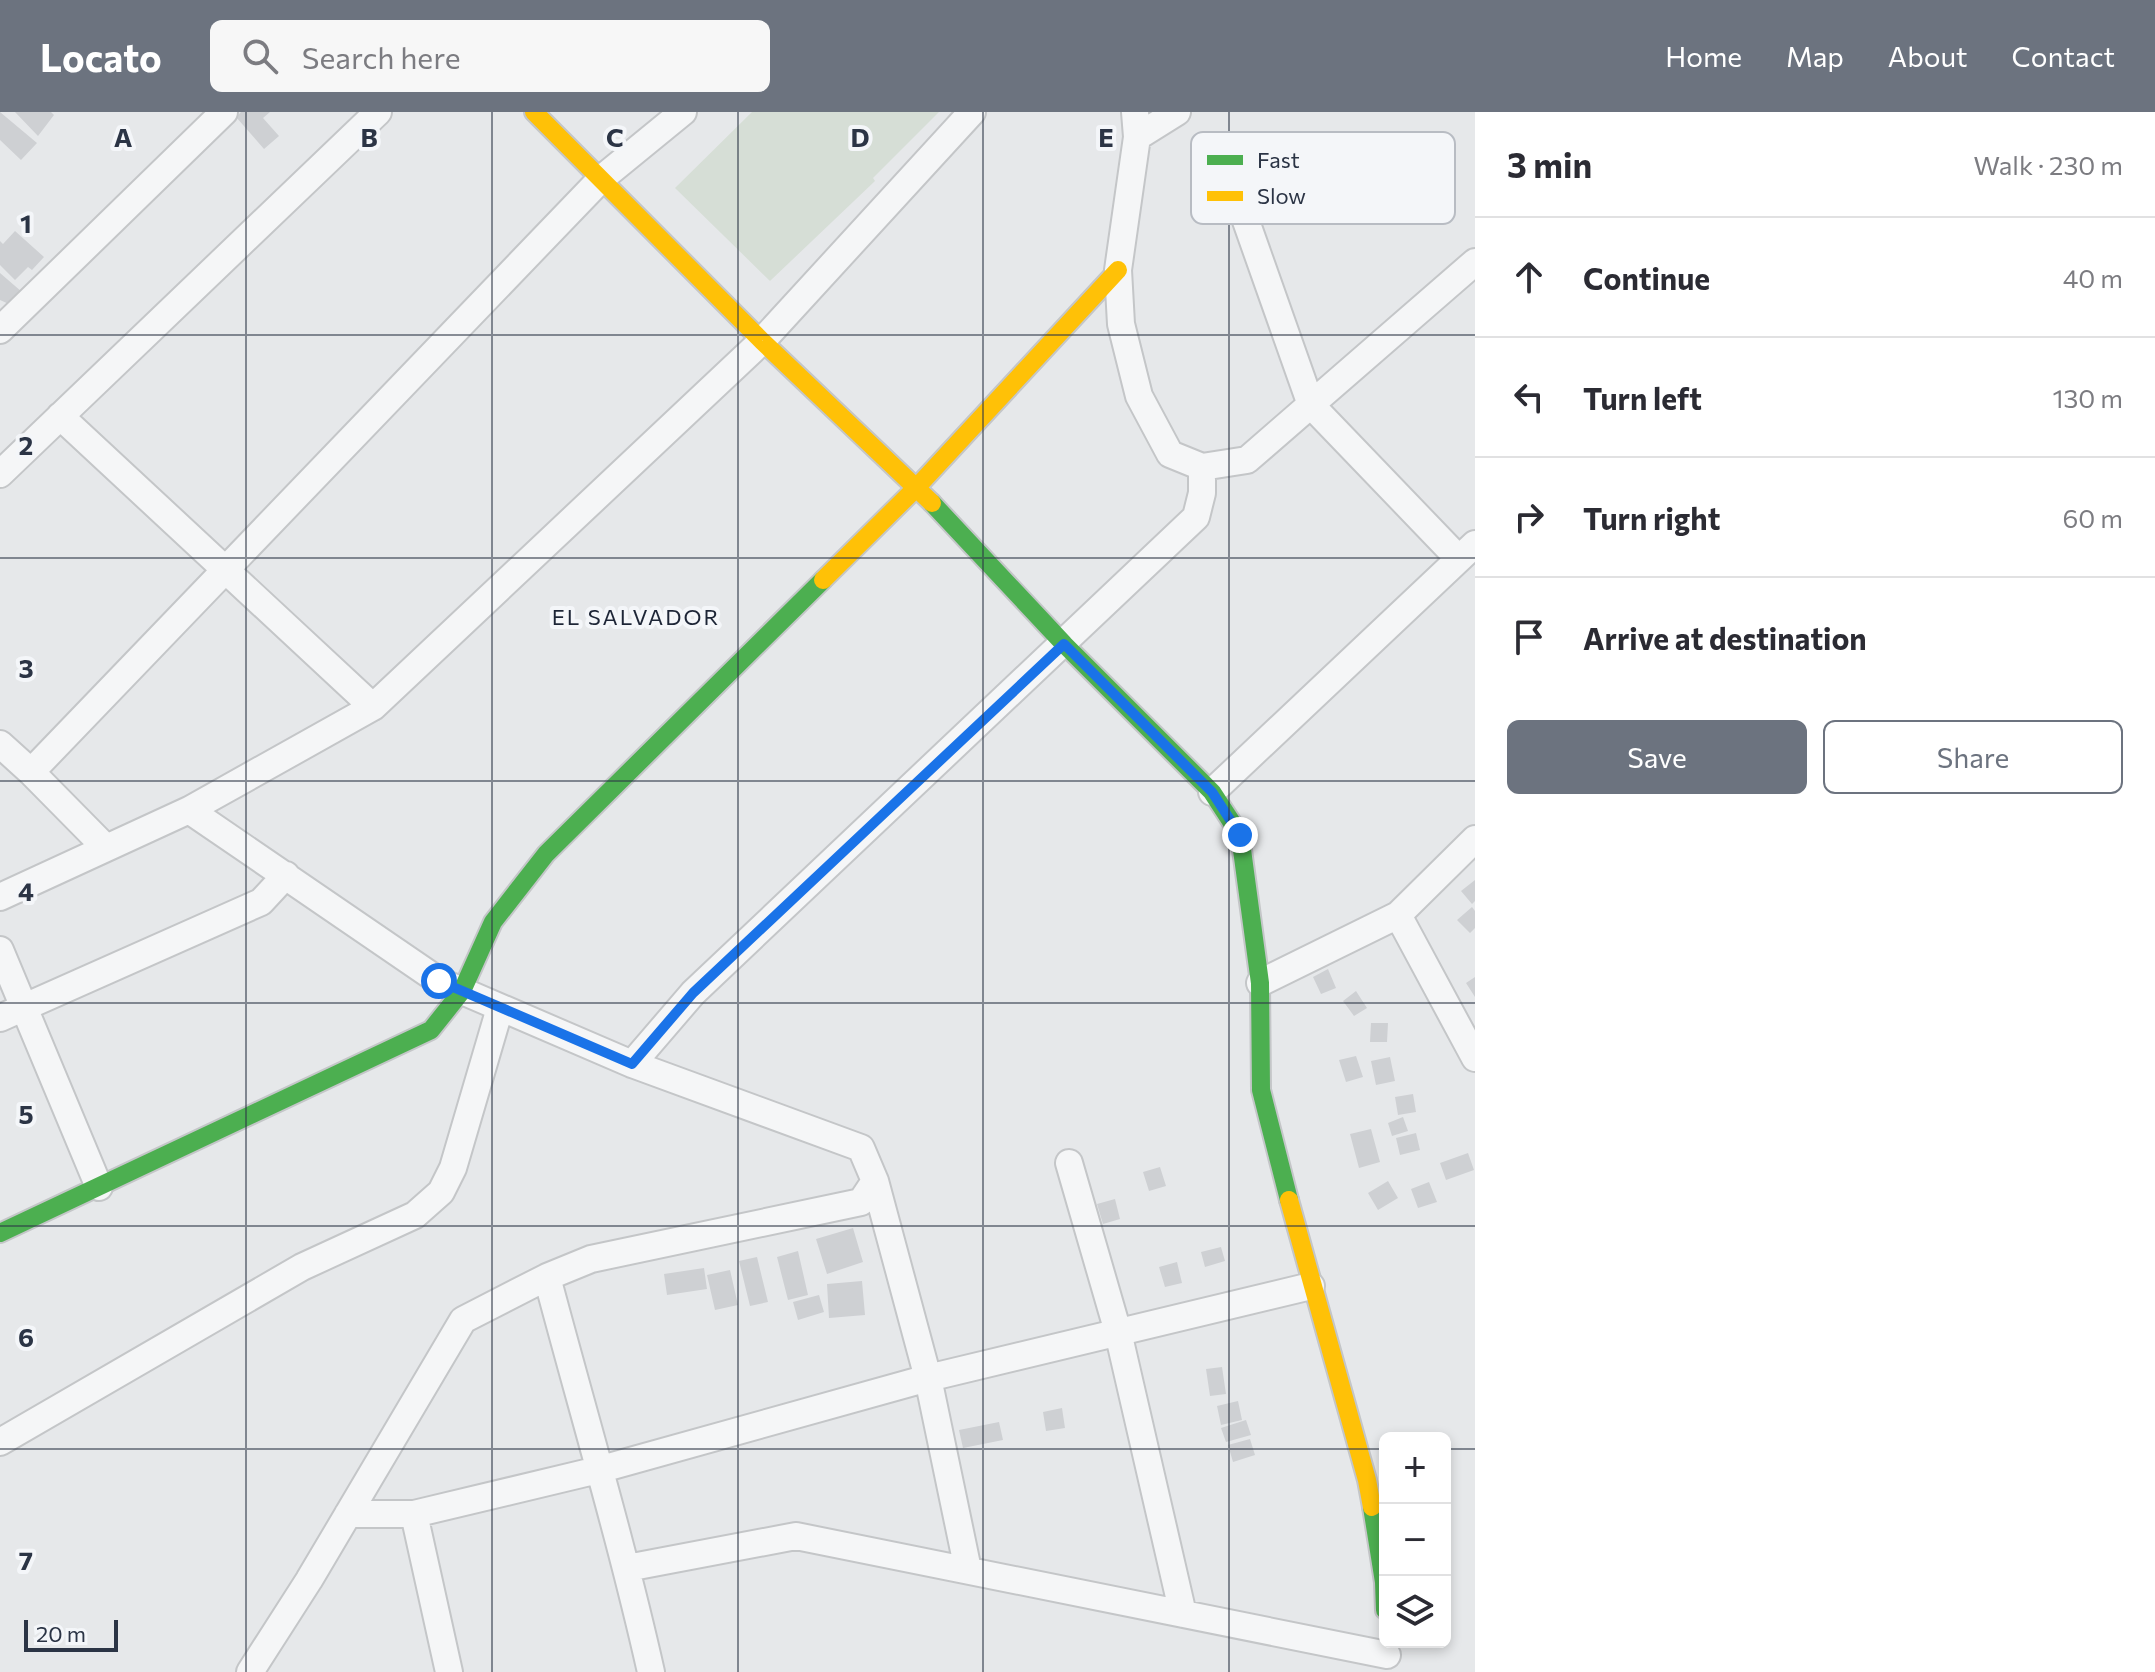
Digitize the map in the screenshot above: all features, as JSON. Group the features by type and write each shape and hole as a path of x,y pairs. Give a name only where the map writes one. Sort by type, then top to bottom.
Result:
{"street":[{"path":"0,330 224,112"},
{"path":"0,474 378,112"},
{"path":"534,112 762,341 917,487 1064,644 1212,792 1240,835 1260,983 1261,1090 1311,1286 1367,1480 1383,1576"},
{"path":"31,772 601,179 683,112"},
{"path":"0,897 189,810 373,707 762,341 972,112"},
{"path":"1177,112 1136,125 1118,270 1121,324 1139,396 1170,454 1202,467 1247,460 1475,262"},
{"path":"1212,792 1467,552 1311,405 1247,224"},
{"path":"0,1233 431,1030 462,991 493,922 546,854 917,487 1118,270"},
{"path":"60,416 373,707"},
{"path":"632,1064 693,993 1196,517 1202,493 1202,467"},
{"path":"0,744 106,848"},
{"path":"189,810 439,981 632,1064 861,1148 875,1181 928,1378 968,1570"},
{"path":"1260,983 1398,915 1475,839"},
{"path":"12,1013 261,902 286,875"},
{"path":"1398,915 1475,1058"},
{"path":"0,950 12,1013 99,1187"},
{"path":"0,1442 302,1267 415,1215 441,1192 453,1168 500,1008"},
{"path":"1069,1163 1118,1332 1183,1614"},
{"path":"250,1672 463,1320 547,1277 591,1259 861,1202 875,1181"},
{"path":"547,1277 627,1568 651,1672"},
{"path":"348,1514 414,1514 598,1470 928,1378 1311,1286"},
{"path":"414,1514 449,1672"},
{"path":"627,1568 796,1536 1386,1656"}],"shaded area":[{"path":"752,112 939,112 873,178 875,181 770,281 675,188"}],"building":[{"path":"0,112 37,143 21,160 0,140"},
{"path":"15,112 51,112 54,115 38,136"},
{"path":"241,112 270,112 263,118 279,136 264,149 236,117"},
{"path":"15,231 44,257 32,270 28,267 15,280 0,265 0,241 3,244"},
{"path":"0,273 22,292 11,305 0,300"},
{"path":"1475,880 1475,901 1472,904 1461,891"},
{"path":"1472,907 1475,911 1475,928 1470,933 1457,920"},
{"path":"1328,969 1336,988 1321,994 1313,977"},
{"path":"1475,977 1475,997 1466,983"},
{"path":"1356,991 1367,1008 1354,1016 1343,1001"},
{"path":"1371,1023 1388,1023 1387,1042 1370,1042"},
{"path":"1356,1056 1363,1077 1346,1082 1339,1060"},
{"path":"1390,1057 1395,1081 1376,1085 1371,1061"},
{"path":"1413,1094 1416,1112 1398,1115 1395,1097"},
{"path":"1403,1117 1408,1131 1392,1136 1388,1123"},
{"path":"1371,1129 1380,1162 1359,1168 1350,1134"},
{"path":"1416,1133 1420,1150 1400,1155 1396,1138"},
{"path":"1468,1153 1474,1170 1446,1180 1440,1163"},
{"path":"1160,1167 1166,1186 1149,1191 1143,1172"},
{"path":"1388,1181 1398,1198 1378,1210 1368,1193"},
{"path":"1429,1182 1437,1202 1418,1208 1411,1189"},
{"path":"1115,1199 1120,1219 1103,1224 1097,1204"},
{"path":"853,1228 863,1262 827,1274 816,1239"},
{"path":"1221,1247 1225,1261 1205,1267 1201,1252"},
{"path":"798,1251 808,1295 788,1300 777,1257"},
{"path":"757,1257 768,1302 750,1306 739,1261"},
{"path":"1177,1262 1182,1283 1165,1287 1159,1267"},
{"path":"704,1268 707,1289 667,1295 664,1274"},
{"path":"730,1270 738,1305 715,1310 707,1275"},
{"path":"862,1281 865,1315 829,1318 827,1284"},
{"path":"819,1295 824,1312 798,1320 793,1302"},
{"path":"1222,1367 1226,1394 1210,1396 1206,1369"},
{"path":"1238,1401 1242,1420 1221,1425 1217,1406"},
{"path":"1062,1408 1065,1428 1046,1431 1043,1412"},
{"path":"1246,1420 1251,1435 1226,1442 1221,1428"},
{"path":"999,1422 1003,1440 963,1448 959,1430"},
{"path":"1250,1439 1255,1455 1233,1462 1228,1445"}],"traffic: fast":[{"path":"932,503 1064,644 1212,792 1240,835 1260,983 1261,1090 1289,1200"},
{"path":"0,1233 431,1030 462,991 493,922 546,854 823,580"},
{"path":"1372,1507 1383,1576"}],"traffic: slow":[{"path":"534,112 762,341 932,503"},
{"path":"823,580 917,487 1118,270"},
{"path":"1289,1200 1372,1507"}],"district":[{"name":"EL SALVADOR","path":"636,617"}],"route":[{"path":"439,981 632,1064 693,993 1064,644 1212,792 1240,835"}]}
